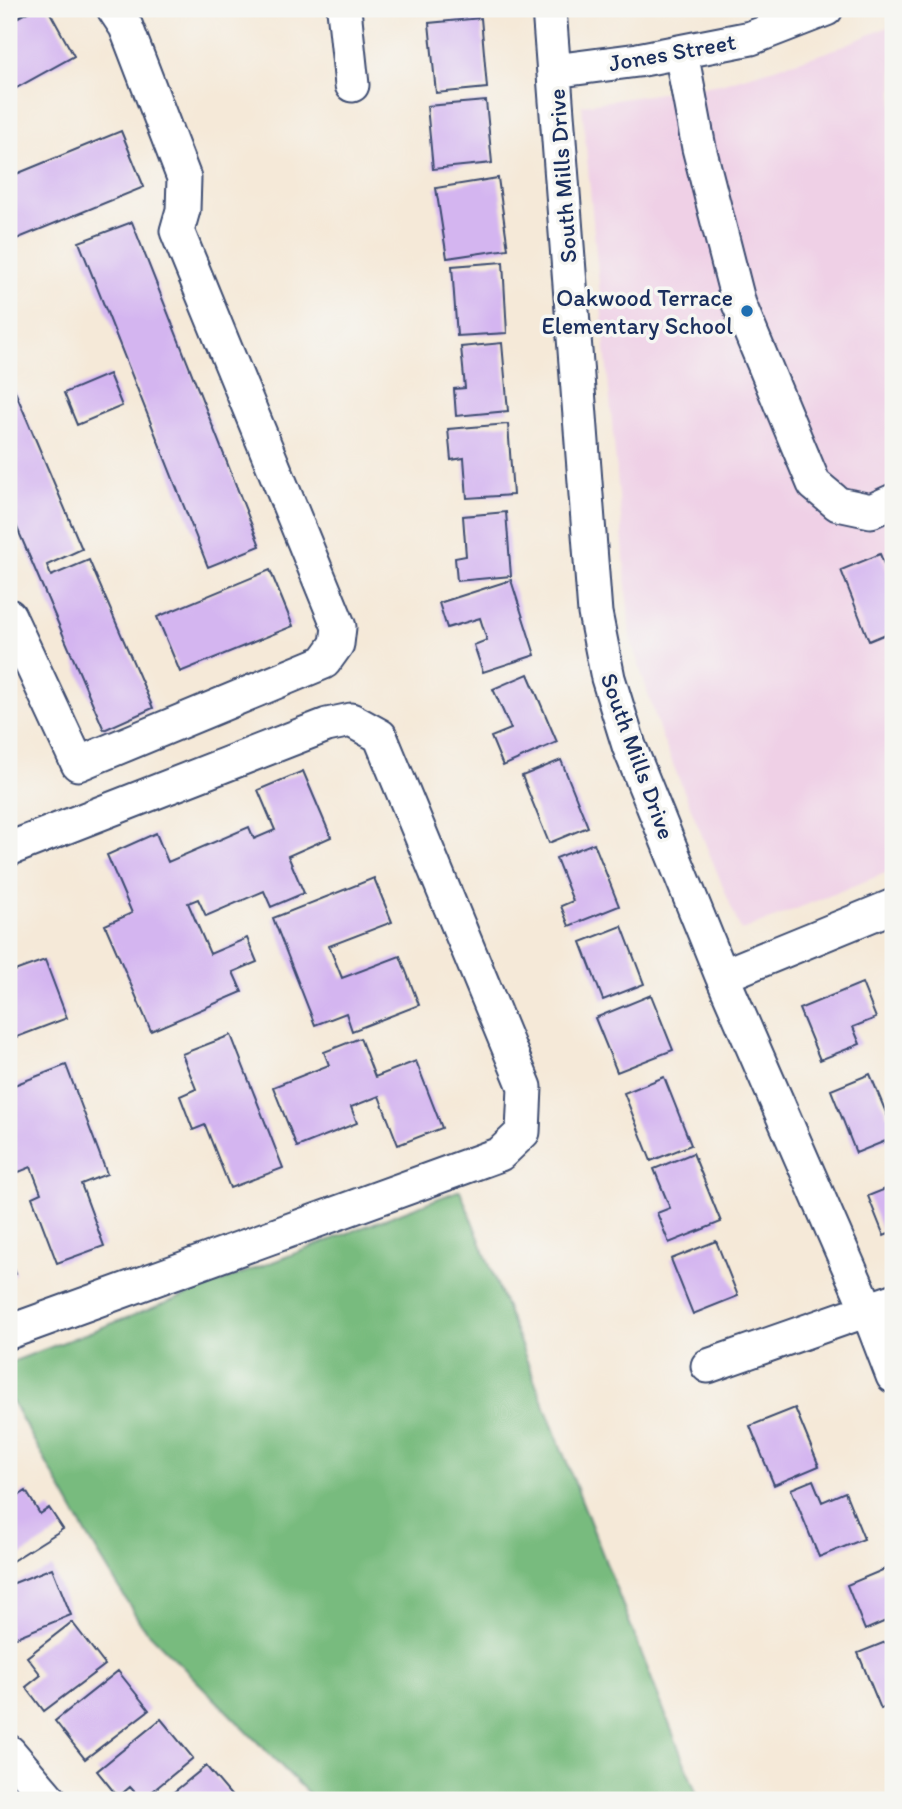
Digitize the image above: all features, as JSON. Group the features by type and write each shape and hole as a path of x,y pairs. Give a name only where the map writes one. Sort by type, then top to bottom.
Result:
{"street":[{"path":"9,616 78,764 324,662 337,644 339,626 177,230 183,210 184,178 126,27 114,9"},
{"path":"344,9 352,85"},
{"name":"South Mills Drive","path":"549,9 595,613 608,678 629,746 722,976 881,1306 893,1376"},
{"name":"Jones Street","path":"554,71 638,60 751,38 826,9"},
{"path":"681,52 699,148 739,304 814,484 838,504 860,509 871,511 893,501"},
{"path":"9,849 327,725 351,720 380,736 525,1087 525,1112 523,1132 500,1154 9,1332"},
{"path":"722,976 893,906"},
{"path":"708,1366 881,1306"},
{"path":"9,1752 50,1800"}],"shaded area":[{"name":"Oakwood Terrace Elementary School","path":"893,25 893,870 741,931 661,735 630,637 582,105 720,84 825,53"}],"green space":[{"path":"460,1190 699,1800 315,1800 142,1626 9,1396 9,1363"}],"building":[{"path":"33,9 48,9 74,56 9,92 9,22"},
{"path":"420,9 451,9 451,11 420,14"},
{"path":"481,18 487,88 436,93 429,23"},
{"path":"486,101 492,163 433,169 427,106"},
{"path":"121,131 144,187 9,242 9,177"},
{"path":"498,178 508,249 447,258 436,188"},
{"path":"132,222 260,546 208,567 79,242"},
{"path":"503,262 507,333 457,336 452,266"},
{"path":"502,343 508,411 456,416 454,389 465,388 461,347"},
{"path":"109,374 122,406 77,425 64,393"},
{"path":"9,377 82,549 47,565 51,576 89,560 153,708 104,730 9,509"},
{"path":"508,424 513,495 467,498 464,458 451,460 448,429"},
{"path":"506,512 511,576 457,581 455,558 466,556 463,516"},
{"path":"880,554 893,586 893,631 869,641 841,570"},
{"path":"270,570 293,626 180,672 157,617"},
{"path":"511,580 535,655 483,672 474,645 487,640 480,618 447,628 439,603"},
{"path":"528,674 557,742 503,766 491,737 511,729 493,689"},
{"path":"561,760 588,827 549,843 522,776"},
{"path":"303,771 331,837 288,856 304,893 271,907 264,891 206,916 198,899 188,903 210,954 247,938 257,962 233,972 242,992 151,1031 105,925 132,913 107,855 156,833 168,862 249,827 254,839 275,830 258,790"},
{"path":"594,843 619,906 569,926 561,906 573,901 556,858"},
{"path":"374,878 392,922 329,946 342,978 400,956 419,1005 352,1031 346,1013 315,1025 273,918"},
{"path":"622,926 644,984 603,1000 581,942"},
{"path":"45,960 67,1018 9,1040 9,973"},
{"path":"862,983 876,1018 853,1027 860,1044 820,1060 799,1009"},
{"path":"651,995 673,1050 617,1072 595,1018"},
{"path":"231,1035 283,1168 230,1188 205,1125 193,1130 180,1096 196,1089 182,1054"},
{"path":"360,1038 375,1077 416,1061 442,1128 398,1145 379,1096 351,1107 357,1123 297,1147 273,1087 329,1065 324,1052"},
{"path":"66,1065 107,1174 81,1184 104,1246 57,1263 32,1197 41,1193 31,1167 14,1174 9,1158 9,1087"},
{"path":"870,1074 887,1115 893,1113 893,1138 856,1153 831,1090"},
{"path":"664,1077 691,1145 651,1161 624,1093"},
{"path":"693,1153 721,1222 669,1243 657,1213 670,1208 654,1169"},
{"path":"893,1186 893,1232 884,1236 868,1196"},
{"path":"716,1241 738,1296 693,1314 671,1259"},
{"path":"9,1255 16,1274 9,1277"},
{"path":"795,1408 819,1466 774,1485 750,1426"},
{"path":"813,1480 822,1502 845,1492 864,1539 819,1557 791,1489"},
{"path":"26,1491 40,1514 49,1508 63,1529 9,1563 9,1502"},
{"path":"892,1566 893,1618 865,1630 847,1585"},
{"path":"52,1568 71,1615 9,1640 9,1585"},
{"path":"72,1622 105,1665 44,1711 26,1687 41,1675 27,1657"},
{"path":"893,1639 893,1704 881,1709 858,1653"},
{"path":"118,1671 149,1710 85,1759 55,1721"},
{"path":"161,1719 193,1758 142,1800 130,1787 118,1797 97,1771"},
{"path":"206,1766 235,1800 164,1800"}],"place":[{"name":"Oakwood Terrace Elementary School","path":"747,311"}]}
